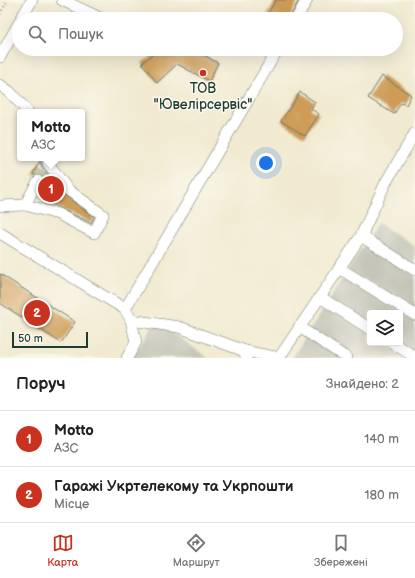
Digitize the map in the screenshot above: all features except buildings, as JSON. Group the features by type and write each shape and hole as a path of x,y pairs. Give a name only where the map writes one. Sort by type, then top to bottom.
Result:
{"street":[{"path":"25,12 32,0"},
{"path":"62,0 86,12"},
{"path":"300,12 307,0"},
{"path":"0,57 12,36"},
{"path":"125,309 274,56"},
{"path":"0,85 10,92 25,109"},
{"path":"130,320 179,327 245,354 279,358 360,236 386,182 415,133"},
{"path":"0,206 25,204 58,214 94,234 103,216 68,190 47,163"},
{"path":"25,204 38,181"},
{"path":"0,233 125,309 130,320 136,342 127,358"},
{"path":"360,236 415,270"},
{"path":"339,268 415,315"},
{"path":"320,297 367,327"},
{"path":"299,328 347,358"},
{"path":"398,346 415,357"}],"path":[{"path":"0,14 8,0"}],"shaded area":[{"path":"378,223 415,246 415,358 292,358"},
{"path":"156,321 208,358 132,358"}],"tunnel":[{"path":"38,181 45,168"}],"place":[{"name":"ТОВ \"Ювелірсервіс\"","path":"203,73"},
{"name":"Motto","path":"51,189"},
{"name":"Гаражі Укртелекому та Укрпошти","path":"37,313"}]}
